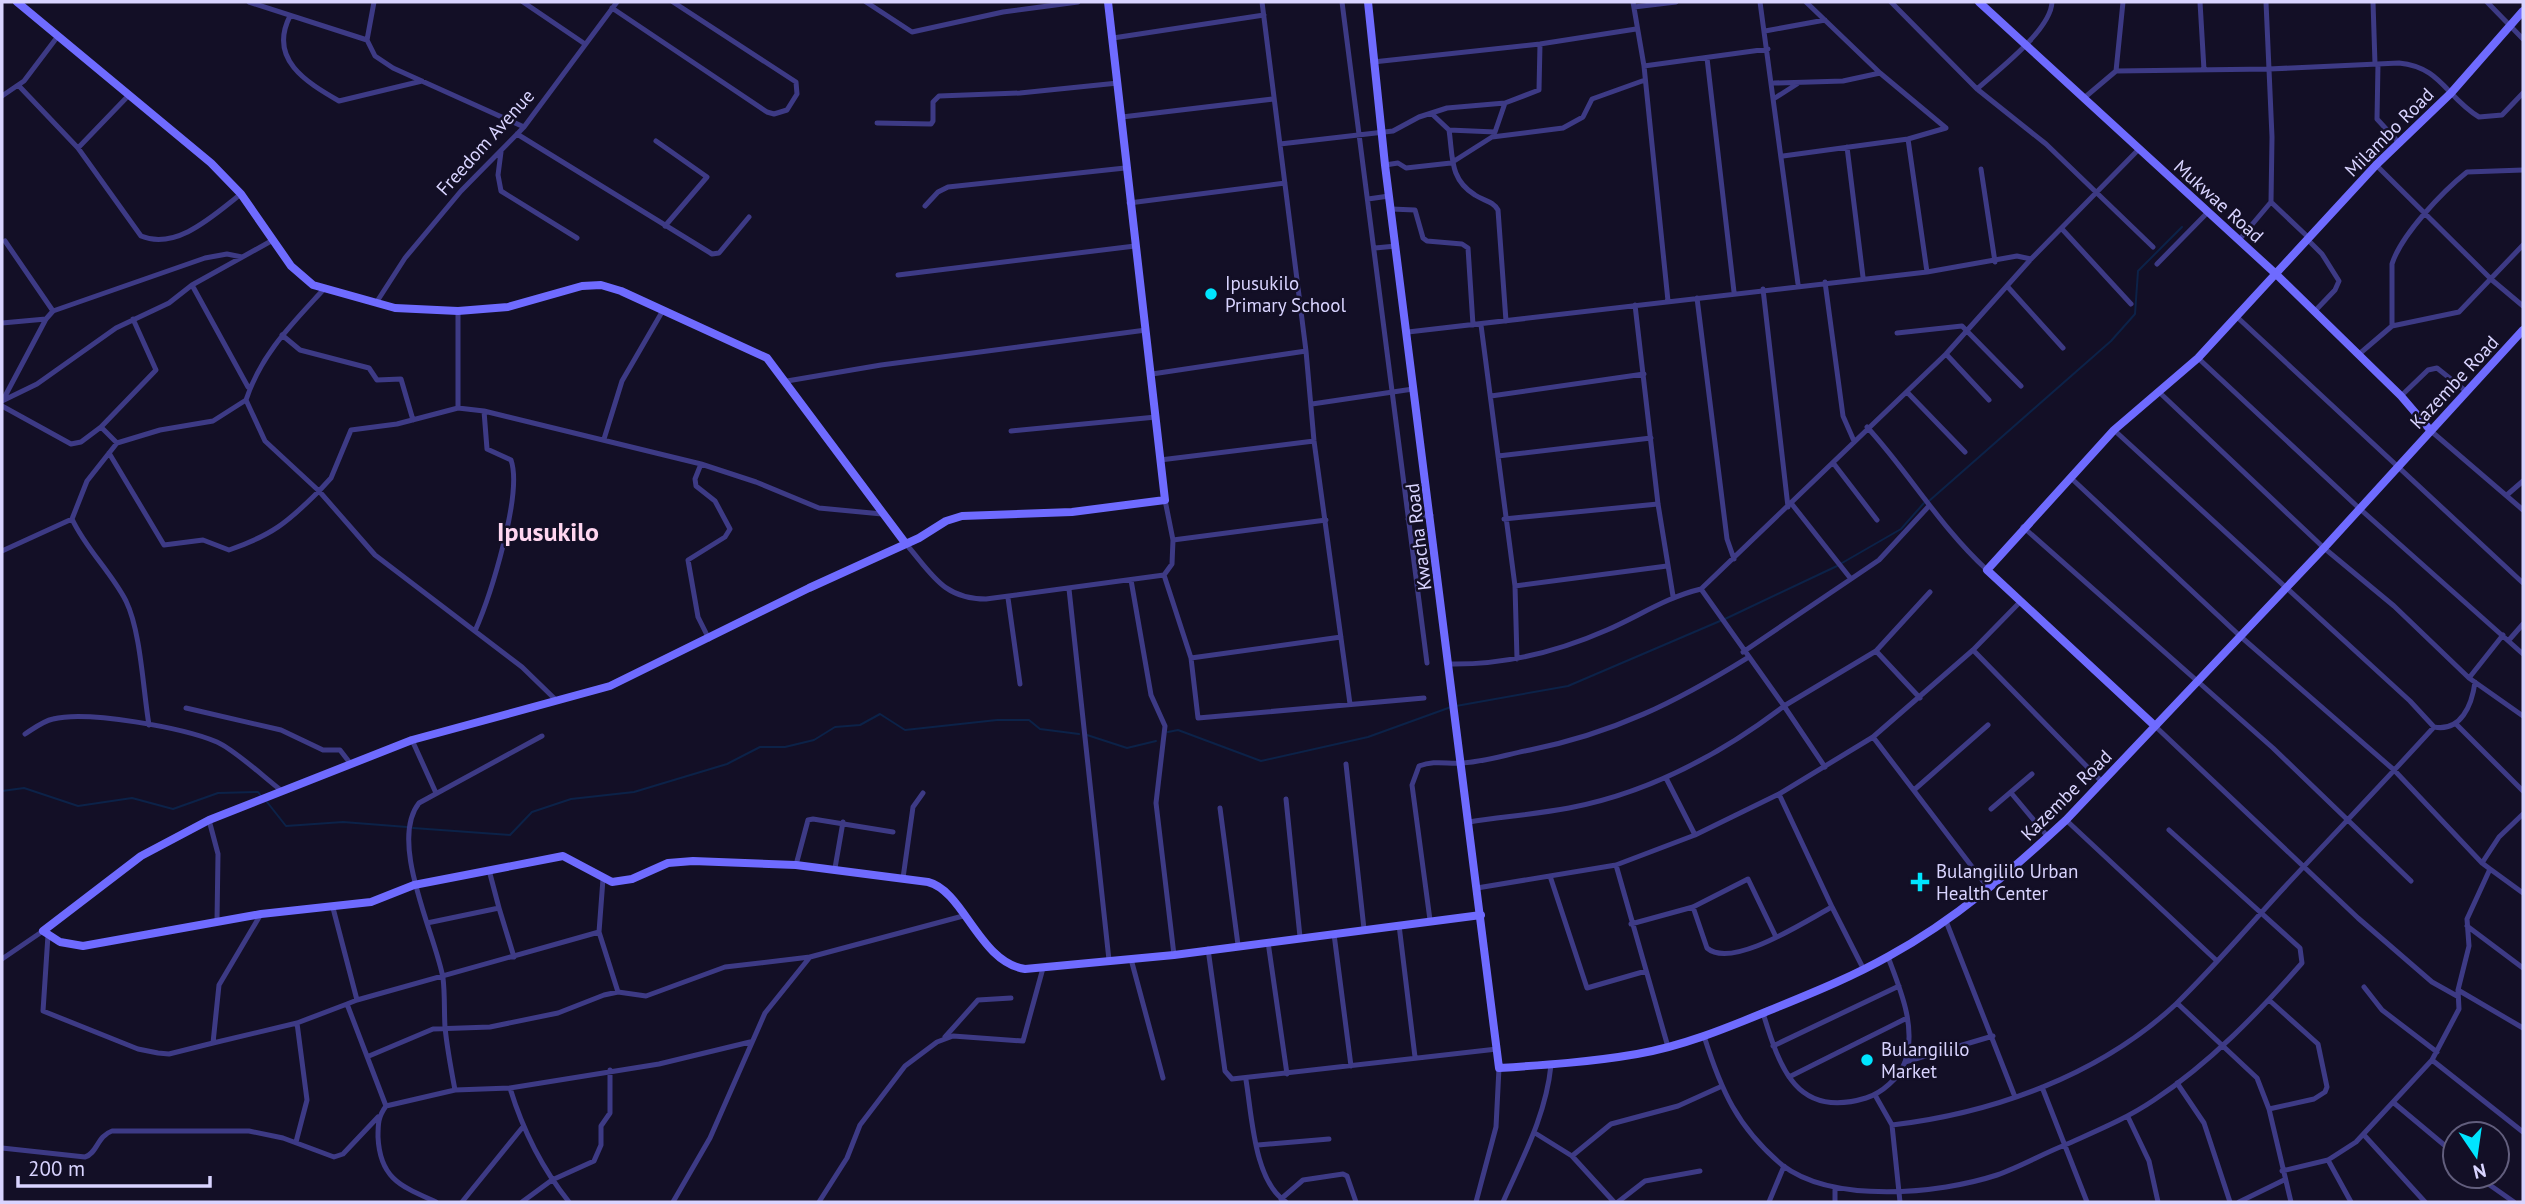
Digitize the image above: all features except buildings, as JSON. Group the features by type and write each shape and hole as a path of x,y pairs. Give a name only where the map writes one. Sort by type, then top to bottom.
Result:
{"street":[{"path":"17,2 211,163 242,194 302,277 324,289 395,308 458,311 508,307 582,286 601,285 756,352 767,358 787,382 906,544 958,597 1008,598 1164,575 1172,564 1172,540 1129,203 1108,2"},
{"path":"249,2 367,40 383,62 524,127"},
{"path":"367,40 374,2"},
{"path":"523,2 585,44"},
{"path":"614,5 767,112 774,114 787,110 797,94 796,82 673,2"},
{"path":"866,2 912,32 1003,12 1078,2"},
{"path":"1262,2 1306,351 1314,441 1350,704"},
{"path":"1342,2 1427,663"},
{"name":"Kwacha Road","path":"1368,2 1385,165 1499,1068"},
{"path":"1668,301 1644,66 1633,5 1676,2"},
{"path":"1760,2 1774,83 1798,284"},
{"path":"1783,156 1908,139 1947,128 1880,73 1806,2"},
{"path":"1891,2 1977,89 2046,145 2153,247"},
{"name":"Mukwae Road","path":"1979,2 2277,275 2401,396 2431,431"},
{"path":"1977,89 2025,45 2049,16 2052,2"},
{"path":"2116,71 2123,2"},
{"path":"2200,2 2204,70"},
{"path":"2239,240 2271,202 2266,2"},
{"path":"2373,2 2376,119 2400,144"},
{"path":"2487,2 2523,39"},
{"name":"Freedom Avenue","path":"376,303 405,258 461,191 524,127 614,5"},
{"name":"Milambo Road","path":"1987,570 2023,527 2115,430 2198,358 2376,165 2451,93 2523,11"},
{"path":"1113,38 1264,15"},
{"path":"290,16 282,35 289,60 312,86 339,101 422,81"},
{"path":"1765,30 1825,20"},
{"path":"1373,62 1540,44 1636,29"},
{"path":"2,96 19,86 58,36"},
{"path":"1280,144 1382,133 1463,105 1505,103 1539,90 1540,44"},
{"path":"1644,66 1768,50"},
{"path":"1707,58 1734,292"},
{"path":"2084,97 2116,71 2269,69 2376,64 2416,64 2431,72 2473,113 2488,118 2502,115 2523,93"},
{"path":"1774,83 1843,81 1880,73"},
{"path":"1432,114 1449,130 1492,135 1563,128 1583,117 1592,99 1645,80"},
{"path":"1775,98 1800,82"},
{"path":"877,123 930,124 933,121 933,102 939,96 1020,93 1118,83"},
{"path":"19,86 78,149 131,223 145,238 158,239 187,232 242,194"},
{"path":"78,149 129,95"},
{"path":"1122,117 1273,99"},
{"path":"2517,101 2523,105"},
{"path":"1385,165 1398,163 1406,168 1451,163 1492,135 1505,103"},
{"path":"1449,130 1451,163 1463,186 1492,202 1498,211 1506,321"},
{"path":"517,134 715,255 749,217"},
{"path":"1908,139 1927,272"},
{"path":"656,141 707,177 665,226"},
{"path":"1847,147 1863,277"},
{"path":"1449,664 1517,659 1556,650 1606,631 1673,596 1701,589 1834,464 1867,427 1947,354 2032,259 2139,149"},
{"path":"501,152 498,175 501,191 578,238"},
{"path":"2376,165 2492,280 2523,306"},
{"path":"925,206 948,187 1125,168"},
{"path":"1981,169 1995,261"},
{"path":"2392,326 2391,279 2395,255 2425,214 2468,172 2523,170"},
{"path":"1129,203 1285,183"},
{"path":"1368,199 1390,196"},
{"path":"2271,202 2322,254 2339,281 2336,290 2314,312"},
{"path":"1391,209 1415,210 1427,241 1462,244 1468,248 1473,326"},
{"path":"2157,264 2208,212"},
{"path":"2062,229 2131,304"},
{"path":"2,403 37,384 104,335 169,303 192,285 274,240"},
{"path":"5,241 53,311"},
{"path":"2358,355 2392,326 2459,312 2523,245"},
{"path":"898,275 1135,246"},
{"path":"1375,248 1396,246"},
{"path":"2,403 46,319 53,311 205,258 226,254 242,257"},
{"path":"1408,332 1697,299 1798,284 1927,272 2017,256 2032,259"},
{"path":"1825,282 1843,416 1854,441"},
{"path":"192,285 248,387"},
{"path":"2007,286 2063,348"},
{"path":"324,289 282,334 248,387 247,400 265,441 319,491 376,555 522,667 557,701"},
{"path":"1763,289 1789,505 1851,579"},
{"path":"1697,299 1727,539 1734,559"},
{"path":"1635,305 1658,504 1673,596"},
{"path":"458,311 458,408"},
{"path":"604,439 622,381 662,312"},
{"path":"2237,317 2523,583"},
{"path":"2,323 46,319"},
{"path":"2,403 71,444 80,442 101,427 156,370 133,320"},
{"path":"1897,333 1955,324 1967,329 2021,386"},
{"path":"1481,325 1504,519 1515,586 1517,659"},
{"path":"787,382 881,365 1146,330"},
{"name":"Kazembe Road","path":"1499,1068 1551,1065 1638,1054 1703,1036 1763,1013 1888,957 1946,921 1989,888 2066,820 2324,548 2523,330"},
{"path":"282,334 300,350 369,368 377,380 401,379 413,420"},
{"path":"1152,374 1306,351"},
{"path":"1947,354 1989,400"},
{"path":"2198,358 2360,509 2523,654"},
{"path":"2401,396 2428,370 2437,368 2467,392"},
{"path":"1491,396 1644,374"},
{"path":"1312,404 1413,389"},
{"path":"1907,392 1965,452"},
{"path":"2159,392 2324,548 2395,606 2472,680 2523,716"},
{"path":"2,551 72,519 88,481 117,443 160,430 214,421 247,400"},
{"path":"109,453 162,543 167,545 203,540 229,550 267,537 319,491 331,478 351,430 413,420 458,408 484,411 701,464 756,482 811,506 882,514"},
{"path":"474,631 493,585 513,487 510,460 486,449 484,411"},
{"path":"1012,430 1156,417"},
{"path":"101,427 117,443"},
{"path":"1867,427 1902,465 1949,533 2020,603 2304,867 2428,979 2523,1028"},
{"path":"2115,430 2410,701 2434,727"},
{"path":"2431,431 2523,510"},
{"path":"1498,456 1651,438"},
{"path":"1160,460 1314,441"},
{"path":"701,464 695,479 696,486 715,501 730,529 725,537 688,560 698,617 709,639"},
{"path":"1834,464 1877,520"},
{"path":"2071,478 2240,636 2394,771 2482,863 2523,893"},
{"path":"2508,495 2523,481"},
{"path":"2,959 46,933 141,856 209,820 412,740 610,686 809,588 906,544 946,521 962,516 1072,512 1166,499"},
{"path":"1743,652 1879,560 1927,503"},
{"path":"1504,519 1658,504"},
{"path":"1408,519 1431,515"},
{"path":"72,519 81,537 127,603 136,634 149,725"},
{"path":"1172,540 1326,520"},
{"path":"2023,527 2350,819 2411,881"},
{"path":"1515,586 1667,566"},
{"path":"1164,575 1191,658 1199,719 1424,698"},
{"path":"1131,580 1152,695 1165,731 1156,803 1174,955"},
{"path":"1069,589 1109,960"},
{"path":"1701,589 1825,767"},
{"path":"1469,822 1570,807 1666,778 1751,732 1784,706 1876,651 1930,592"},
{"path":"1008,598 1020,684"},
{"path":"1478,888 1616,865 1695,835 1779,793 1873,737 1973,650 2020,603"},
{"path":"2509,640 2523,624"},
{"path":"1892,1125 1968,1114 2042,1087 2108,1053 2177,1003 2434,727 2456,724 2470,705 2472,680 2503,635"},
{"path":"1191,658 1341,637"},
{"path":"1973,650 2102,781"},
{"path":"1876,651 1920,698"},
{"path":"1430,920 1412,785 1414,773 1419,766 1435,761 1462,763 1576,740 1618,727 1687,695 1747,658"},
{"path":"186,708 281,730 323,750 340,750 350,764"},
{"path":"25,734 58,718 102,717 149,725 216,742 282,791"},
{"path":"2456,724 2523,791"},
{"path":"1914,790 1988,725"},
{"path":"454,1090 445,1028 443,978 414,885 410,858 412,816 419,803 542,736"},
{"path":"1873,737 1989,888"},
{"path":"412,740 436,793"},
{"path":"1346,764 1364,929"},
{"path":"1992,809 2032,774"},
{"path":"1666,778 1695,835"},
{"path":"903,878 913,807 923,793"},
{"path":"1779,793 1863,968"},
{"path":"2012,794 2048,837"},
{"path":"1286,799 1300,937"},
{"path":"1220,808 1238,945"},
{"path":"2482,863 2499,837 2523,814"},
{"path":"796,865 808,820 821,818 893,832"},
{"path":"209,820 218,854 217,921"},
{"path":"2066,820 2217,961"},
{"path":"835,868 844,822"},
{"path":"1703,1036 1720,1087 1740,1122 1783,1166 1835,1189 1930,1190 2000,1174 2128,1117 2177,1083 2223,1045 2302,963 2300,948 2169,830"},
{"path":"46,933 60,942 83,946 261,914 371,902 414,885 563,856 603,879 625,882 654,868 680,862 835,868 936,884 1006,963 1025,969 1174,955 1481,915"},
{"path":"1616,865 1668,1047"},
{"path":"2282,1171 2328,1160 2364,1135 2437,1052 2457,1013 2458,993 2469,946 2466,925 2490,869"},
{"path":"489,870 514,957"},
{"path":"1550,876 1587,988 1646,971"},
{"path":"603,879 599,932 618,992"},
{"path":"1631,924 1693,907 1748,879 1776,937"},
{"path":"1693,907 1707,948 1716,953 1738,953 1776,937 1832,907"},
{"path":"333,908 357,1000"},
{"path":"427,923 499,908"},
{"path":"213,1043 219,985 261,914"},
{"path":"369,1056 421,1032 445,1028 489,1027 558,1013 592,998 618,992 646,996 725,967 810,957 963,916"},
{"path":"1946,921 2015,1097"},
{"path":"1399,925 1415,1057"},
{"path":"2466,925 2523,968"},
{"path":"46,933 43,1011 138,1049 169,1054 297,1023 357,1000 599,932"},
{"path":"1334,934 1351,1066"},
{"path":"1268,942 1287,1074"},
{"path":"1208,949 1225,1071 1232,1079 1246,1080 1415,1057 1497,1049"},
{"path":"673,1202 710,1138 765,1013 810,957"},
{"path":"1763,1013 1773,1046 1789,1077 1807,1095 1826,1104 1839,1105 1875,1095 1893,1081 1905,1062 1907,1018 1888,957"},
{"path":"1131,958 1163,1078"},
{"path":"945,1037 1023,1041 1043,968"},
{"path":"1773,1046 1899,986"},
{"path":"2364,987 2382,1010 2437,1052"},
{"path":"819,1202 847,1158 860,1125 905,1066 945,1037 978,1000 1011,998"},
{"path":"2269,1000 2318,1044 2327,1087 2325,1092 2314,1099 2269,1109"},
{"path":"2177,1003 2257,1078 2269,1109 2291,1202"},
{"path":"347,1004 386,1106"},
{"path":"1789,1077 1907,1018"},
{"path":"296,1142 307,1100 297,1023"},
{"path":"1905,1062 1993,1036"},
{"path":"2,1148 85,1157 92,1154 103,1136 112,1131 234,1130 296,1142 328,1156 338,1156 386,1106 454,1090 510,1088 659,1064 750,1042"},
{"path":"2432,1059 2523,1132"},
{"path":"1503,1202 1535,1133 1549,1088 1551,1065"},
{"path":"1470,1202 1476,1200 1496,1127 1499,1068"},
{"path":"522,1202 552,1181 588,1164 598,1155 601,1126 610,1113 610,1070"},
{"path":"1246,1080 1267,1184 1283,1200 1303,1181 1343,1174 1347,1176 1356,1202"},
{"path":"2177,1083 2204,1123 2230,1202"},
{"path":"1572,1156 1611,1124 1678,1106 1720,1087"},
{"path":"2042,1087 2087,1202"},
{"path":"510,1088 522,1128 552,1181 569,1202"},
{"path":"1875,1095 1892,1125 1900,1202"},
{"path":"2394,1103 2441,1142"},
{"path":"378,1117 379,1156 384,1171 436,1202"},
{"path":"2128,1117 2149,1161 2158,1202"},
{"path":"462,1202 522,1128"},
{"path":"1535,1133 1572,1156 1616,1202 1645,1181 1700,1171"},
{"path":"2364,1135 2425,1202"},
{"path":"1258,1145 1329,1139"},
{"path":"2328,1160 2351,1202"},
{"path":"1769,1202 1783,1166"},
{"path":"2239,1202 2284,1180"},
{"path":"1835,1189 1835,1202"},
{"path":"2497,1190 2514,1202"}],"waterway":[{"path":"1929,501 2111,341 2135,314 2138,271 2182,227"},
{"path":"1842,563 1901,529 1924,503"},
{"path":"1725,619 1837,566"},
{"path":"1456,706 1568,686 1720,621"},
{"path":"1168,732 1178,730 1261,761 1368,737 1451,707"},
{"path":"413,828 510,835 532,812 571,799 634,792 727,764 760,747 785,747 814,740 835,727 860,725 880,714 905,730 997,720 1029,720 1040,729 1079,734"},
{"path":"1087,735 1127,748 1156,741"},
{"path":"2,791 24,788 78,806 132,798 173,809 218,793 258,792 261,796"},
{"path":"267,802 286,826 343,822 407,827"}],"place":[{"name":"Ipusukilo Primary School","path":"1211,294"},
{"name":"Bulangililo Urban Health Center","path":"1920,882"},
{"name":"Bulangililo Market","path":"1867,1060"}],"district":[{"name":"Ipusukilo","path":"548,532"}]}
